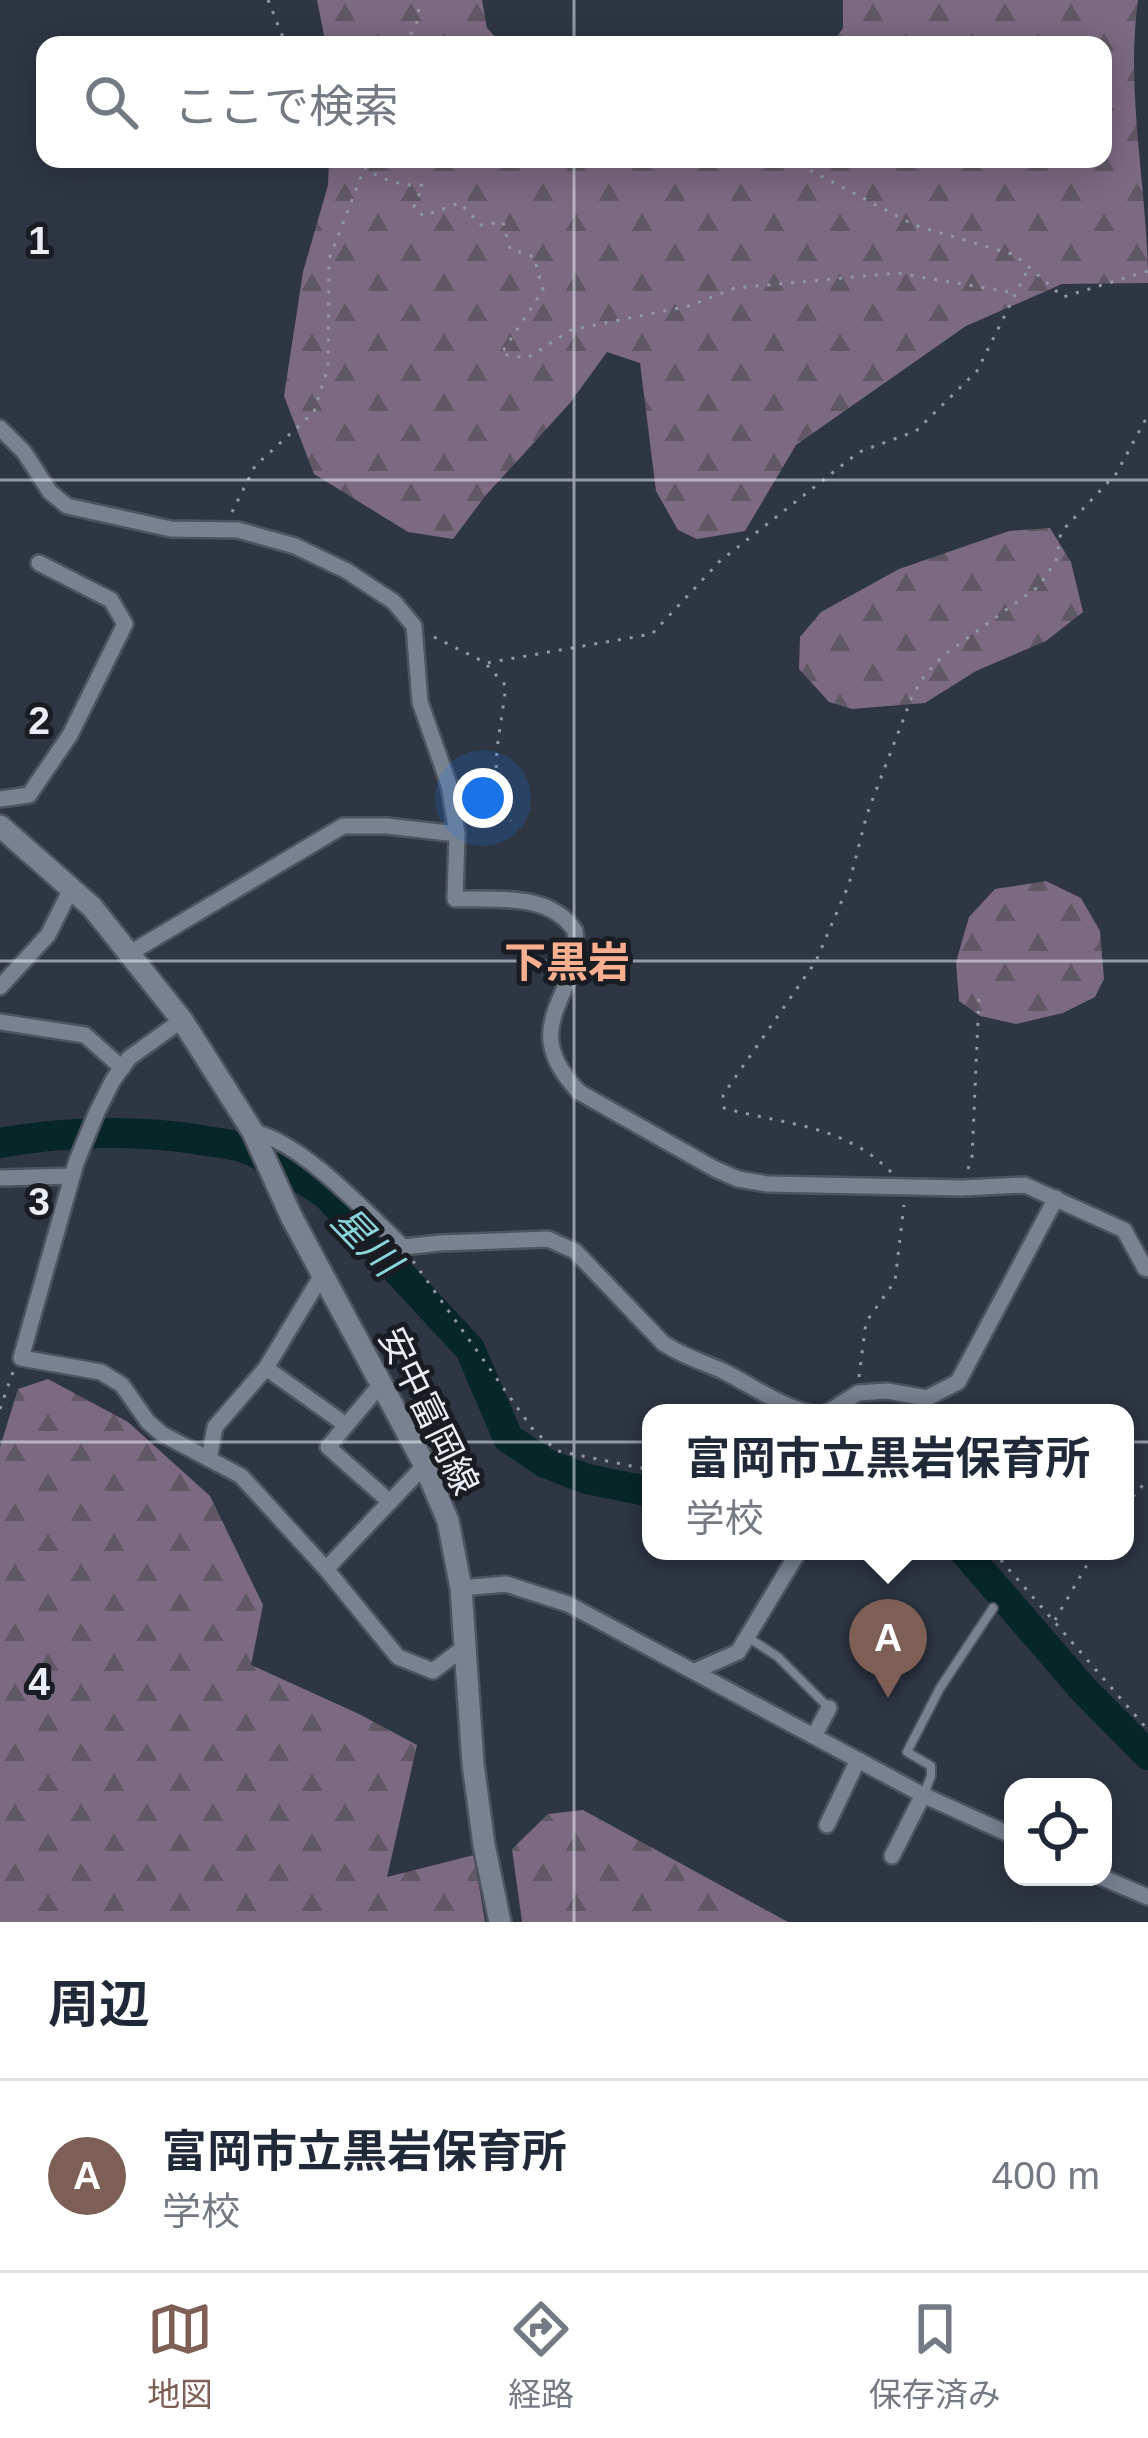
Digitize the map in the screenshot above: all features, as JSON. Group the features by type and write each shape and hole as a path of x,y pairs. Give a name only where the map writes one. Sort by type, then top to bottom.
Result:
{"main road":[{"name":"安中富岡線","path":"0,826 92,908 182,1020 254,1136 291,1216 424,1466 448,1521 461,1588 473,1764 500,1922"}],"street":[{"path":"0,428 24,452 50,492 68,506 171,529 238,530 295,546 347,571 394,602 414,626 420,702 449,785 457,834 455,899 533,902 562,914 575,931 574,959 549,1025 562,1075 579,1092 737,1179 767,1184 1025,1185 1124,1230 1148,1269"},
{"path":"0,800 29,795 70,735 125,624 111,600 39,563"},
{"path":"130,953 343,826 457,834"},
{"path":"0,987 48,935 71,889"},
{"path":"182,1020 129,1058 96,1114 74,1170 21,1358 101,1372 122,1385 162,1434 241,1476 398,1657 433,1671 466,1646"},
{"path":"0,1022 85,1035 122,1068"},
{"path":"254,1136 267,1135 332,1180 403,1247 548,1239 575,1251 663,1343 784,1404"},
{"path":"0,1178 74,1170"},
{"path":"840,1404 858,1393 887,1390 927,1398 958,1382 1056,1198"},
{"path":"208,1459 215,1427 266,1368 322,1274"},
{"path":"266,1368 346,1425"},
{"path":"381,1384 328,1447 390,1502"},
{"path":"326,1569 424,1466"},
{"path":"695,1671 738,1652 794,1560"},
{"path":"461,1588 506,1583 568,1604 923,1795 1004,1832"},
{"path":"814,1736 830,1708"},
{"path":"827,1825 858,1760"},
{"path":"892,1856 923,1795"},
{"path":"1112,1882 1148,1897"}],"lane":[{"path":"923,1795 932,1776 931,1766 907,1752 940,1688 993,1608"},
{"path":"748,1637 778,1657 830,1708"}],"path":[{"path":"268,0 282,36"},
{"path":"410,36 420,0"},
{"path":"806,168 914,226 1015,255 1063,297 1148,271"},
{"path":"223,530 255,466 314,412 328,368 329,259 365,169 403,186 423,185 414,208 423,216 460,203 481,225 503,222 510,249 534,257 543,290 501,354 526,358 571,330 689,306 735,288 897,273 1016,293"},
{"path":"486,663 652,634 720,561 859,452 916,430 977,371 1029,267"},
{"path":"858,1393 866,1322 895,1281 906,1186 880,1160 847,1138 724,1108 722,1095 828,938 849,884 867,814 913,694 944,656 1039,586 1056,561 1061,532 1116,475 1148,415"},
{"path":"414,626 486,663 506,686 495,795 511,821"},
{"path":"962,1187 972,1157 979,998"},
{"path":"403,1247 534,1431 558,1451 642,1468"},
{"path":"0,1409 21,1358"},
{"path":"1001,1560 1148,1730"},
{"path":"1054,1622 1090,1560"}],"green space":[{"path":"317,0 482,0 487,28 495,36 324,36"},
{"path":"843,0 1138,0 1135,106 1148,283 1062,284 966,326 796,445 745,531 697,539 678,530 656,491 640,363 607,352 570,403 486,495 453,539 408,532 314,474 284,396 303,272 329,168 1112,168 1112,36 837,36 843,28"},
{"path":"1050,528 1071,562 1083,612 1046,641 976,671 925,703 852,709 829,702 799,669 800,637 821,612 899,569 1009,531"},
{"path":"1046,881 1081,898 1100,931 1104,979 1095,997 1063,1013 1016,1024 980,1016 959,1001 956,962 969,917 995,889"},
{"path":"48,1379 128,1422 210,1496 263,1605 251,1665 417,1745 387,1877 474,1855 485,1922 0,1922 0,1447 18,1389"},
{"path":"583,1810 788,1922 522,1922 512,1849 548,1814"}],"waterway":[{"name":"星川","path":"0,1143 129,1133 235,1146 276,1163 327,1195 470,1349 508,1438 545,1463 587,1479 642,1490"},
{"name":"星川","path":"972,1560 1083,1689 1148,1755"}],"place":[{"name":"富岡市立黒岩保育所","path":"888,1698"}],"district":[{"name":"下黒岩","path":"567,962"}]}
